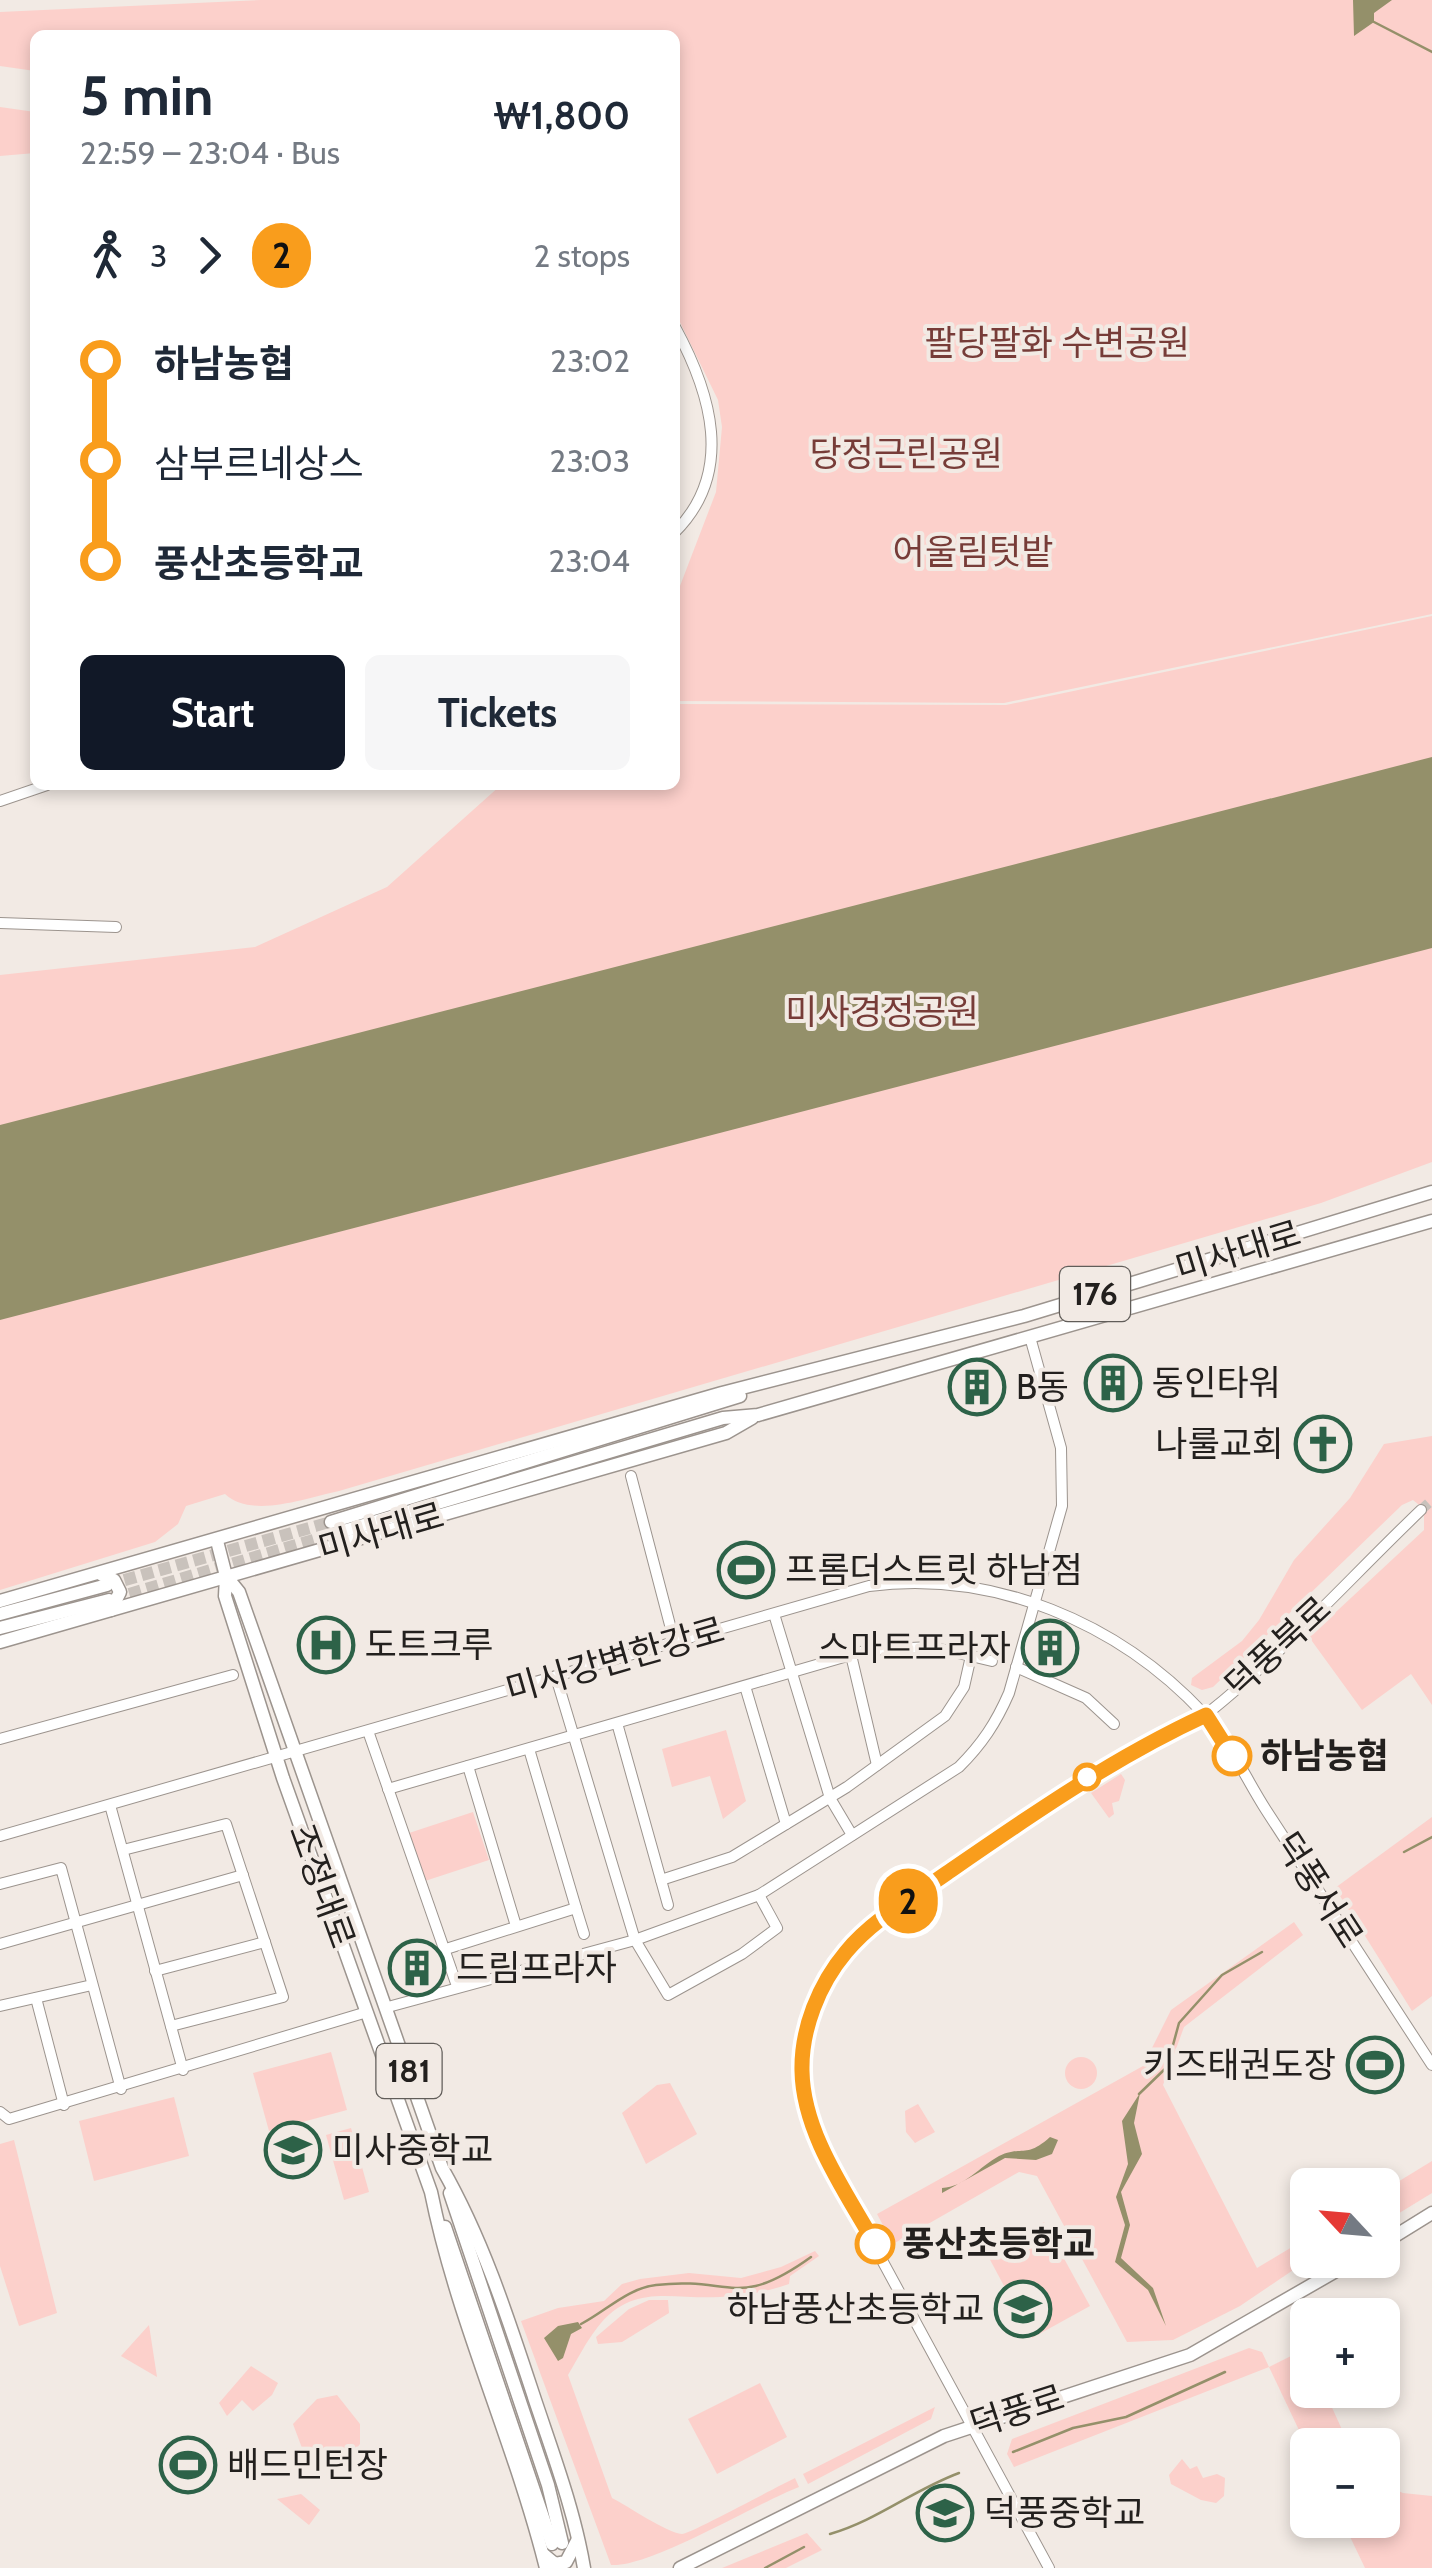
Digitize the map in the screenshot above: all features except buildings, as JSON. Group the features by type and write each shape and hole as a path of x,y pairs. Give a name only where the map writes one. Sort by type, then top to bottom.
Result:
{"main road":[{"name":"미사대로","path":"0,1602 722,1393 756,1388 1024,1316 1432,1192"},
{"name":"미사대로","path":"756,1388 720,1405 333,1528 723,1418 758,1415 1432,1221"},
{"name":"미사대로","path":"0,1614 226,1576 726,1433 758,1415"},
{"name":"조정대로","path":"217,1540 226,1576 225,1596 276,1758 431,2192 446,2264 522,2480 552,2547"},
{"path":"94,1574 114,1580 120,1592 109,1598"},
{"name":"조정대로","path":"226,1576 238,1592 388,2007 548,2485 552,2547 546,2568"},
{"name":"미사대로","path":"0,1628 109,1598"},
{"name":"미사대로","path":"0,1642 109,1598"},
{"name":"조정대로","path":"442,2168 471,2219 500,2297 578,2534 583,2562"},
{"path":"1400,2233 1432,2214"},
{"name":"덕풍로","path":"680,2568 907,2453 971,2426 1190,2355 1324,2278"},
{"path":"552,2547 547,2561 566,2562 578,2534"},
{"path":"583,2562 596,2568"}],"street":[{"path":"680,338 708,400 713,434 701,495 680,525"},
{"path":"0,801 32,790"},
{"path":"0,923 116,927"},
{"path":"388,2007 634,1940 758,1895 959,1766 973,1753 998,1719 1062,1506 1062,1448 1030,1337"},
{"path":"631,1476 670,1625"},
{"name":"덕풍북로","path":"1048,2568 813,2122 802,2072 815,2002 846,1952 894,1910 1079,1782 1206,1715 1422,1510"},
{"name":"미사강변한강로","path":"0,1836 869,1586 920,1581 1032,1600 1129,1649 1206,1715"},
{"path":"774,1614 830,1798 852,1834"},
{"path":"388,1789 850,1655 889,1647 931,1647 992,1661"},
{"path":"850,1655 878,1766"},
{"path":"661,1880 732,1857 878,1766 944,1716 964,1686 971,1656"},
{"path":"1016,1667 1086,1698 1114,1724"},
{"path":"0,1740 232,1675"},
{"path":"556,1678 634,1940 668,1995 742,1954 777,1928 758,1895"},
{"path":"745,1686 786,1824"},
{"name":"덕풍서로","path":"1206,1715 1432,2066"},
{"path":"618,1723 668,1906"},
{"path":"368,1731 457,1986"},
{"path":"529,1748 584,1934"},
{"path":"468,1766 516,1926"},
{"path":"110,1805 183,2070"},
{"path":"123,1850 226,1824 282,1997 170,2026"},
{"path":"0,1884 60,1868 121,2090"},
{"path":"0,1944 243,1876"},
{"path":"446,1949 576,1908"},
{"path":"156,1971 264,1942"},
{"path":"0,2006 92,1985"},
{"path":"36,1998 64,2105"},
{"path":"0,2112 9,2119 121,2090 367,2012"}],"green space":[{"name":"팔당팔화 수변공원","path":"261,0 1432,0 1432,614 1004,703 680,701 680,586 716,492 722,427 718,400 680,322 680,30 30,30 30,70 0,66 0,12"},
{"path":"0,107 30,111 30,153 0,156"},
{"name":"미사경정공원","path":"1432,616 1432,1162 1321,1203 339,1491 264,1506 236,1501 225,1494 186,1506 178,1524 155,1542 0,1590 0,975 255,947 387,887 495,790 680,790 680,704 1006,705"},
{"path":"1432,1436 1432,1705 1411,1674 1362,1710 1309,1637 1424,1530 1424,1509 1413,1500 1402,1505 1213,1687 1202,1690 1191,1685 1192,1678 1242,1641 1259,1620 1294,1560 1350,1498 1384,1444"},
{"path":"726,1730 746,1801 723,1819 710,1776 672,1787 662,1749"},
{"path":"1121,1774 1125,1780 1119,1801 1112,1803 1114,1814 1109,1818 1091,1793"},
{"path":"473,1812 489,1860 425,1881 409,1833"},
{"path":"1432,1817 1432,1996 1412,2011 1335,1888"},
{"path":"1294,1922 1303,1935 1184,2027 1163,2085 1257,2268 1290,2248 1290,2272 1240,2306 1173,2340 1127,2342 1037,2176 1019,2172 893,2244 877,2214 1143,2066 1171,2010"},
{"path":"331,2052 347,2110 269,2131 253,2073"},
{"path":"1081,2057 1093,2061 1097,2073 1093,2085 1081,2089 1069,2085 1065,2073 1069,2061"},
{"path":"670,2083 697,2134 646,2164 622,2113 657,2085"},
{"path":"174,2097 189,2156 94,2181 79,2121"},
{"path":"918,2104 935,2132 915,2143 906,2132 905,2111"},
{"path":"351,2128 369,2192 344,2200 326,2135"},
{"path":"14,2140 57,2313 19,2326 0,2266 0,2144"},
{"path":"1432,2161 1432,2193 1400,2213 1400,2181"},
{"path":"1044,2222 1090,2306 1032,2338 988,2256"},
{"path":"815,2251 819,2256 790,2276 789,2284 737,2296 639,2299 610,2314 589,2339 568,2375 612,2498 682,2534 795,2478 799,2487 677,2546 629,2563 611,2565 521,2321 558,2308 604,2301 622,2284 640,2279 689,2273 741,2278 781,2267"},
{"path":"649,2300 668,2300 669,2313 622,2342 598,2344 596,2337 629,2309"},
{"path":"149,2325 157,2377 121,2356"},
{"path":"1249,2348 1262,2352 1269,2367 1014,2467 1007,2454 1012,2439"},
{"path":"1290,2356 1290,2408 1332,2408 1341,2428 1298,2428 1269,2367"},
{"path":"251,2366 278,2383 272,2395 253,2411 242,2400 227,2416 219,2403"},
{"path":"760,2383 787,2437 717,2474 688,2419"},
{"path":"337,2395 360,2424 360,2444 346,2461 325,2470 305,2456 293,2424 317,2399"},
{"path":"935,2407 931,2419 808,2484 803,2474"},
{"path":"1182,2459 1190,2469 1197,2466 1203,2478 1217,2474 1225,2478 1224,2496 1216,2503 1201,2500 1171,2484 1169,2475"},
{"path":"1400,2492 1432,2496 1432,2568 1365,2568 1351,2538 1400,2538"},
{"path":"301,2494 320,2510 309,2525 277,2499"},
{"path":"807,2533 822,2550 786,2568 722,2568"}],"shaded area":[{"path":"1353,0 1392,0 1374,13 1374,22 1354,36"},
{"path":"1432,757 1432,948 0,1320 0,1125"},
{"path":"1140,2093 1134,2123 1142,2154 1121,2192 1130,2225 1121,2258 1153,2288 1166,2326 1148,2290 1115,2262 1125,2225 1116,2197 1128,2164 1122,2121"},
{"path":"1050,2137 1058,2140 1052,2154 1036,2160 1005,2158 965,2180 999,2156 1035,2148"},
{"path":"578,2322 582,2328 571,2334 563,2358 558,2361 544,2338 558,2326"}],"waterway":[{"path":"1374,22 1432,52"},
{"path":"1404,1852 1432,1837"},
{"path":"1139,2094 1167,2067 1179,2023 1222,1975 1262,1952"},
{"path":"581,2324 646,2287 681,2283 749,2287 766,2283 811,2257"},
{"path":"1013,2452 1073,2428 1126,2417 1225,2372"},
{"path":"830,2534 959,2473"},
{"path":"765,2568 804,2547"}],"tunnel":[{"path":"1421,1510 1432,1500"},
{"path":"107,1585 331,1522"},
{"path":"112,1599 337,1533"}],"bus line":[{"name":"2","path":"875,2244 817,2133 802,2072 805,2038 815,2002 846,1952 894,1910 1024,1818 1079,1782 1178,1728 1206,1715 1232,1756"}],"place":[{"name":"동인타워","path":"1113,1383"},
{"name":"B동","path":"977,1387"},
{"name":"나룰교회","path":"1323,1444"},
{"name":"프롬더스트릿 하남점","path":"746,1570"},
{"name":"도트크루","path":"326,1645"},
{"name":"스마트프라자","path":"1050,1648"},
{"name":"하남농협","path":"1232,1756"},
{"name":"드림프라자","path":"417,1968"},
{"name":"키즈태권도장","path":"1375,2065"},
{"name":"미사중학교","path":"293,2150"},
{"name":"풍산초등학교","path":"875,2244"},
{"name":"하남풍산초등학교","path":"1023,2309"},
{"name":"배드민턴장","path":"188,2465"},
{"name":"덕풍중학교","path":"945,2513"}],"park label":[{"name":"당정근린공원","path":"906,454"},
{"name":"어울림텃밭","path":"973,552"}]}
